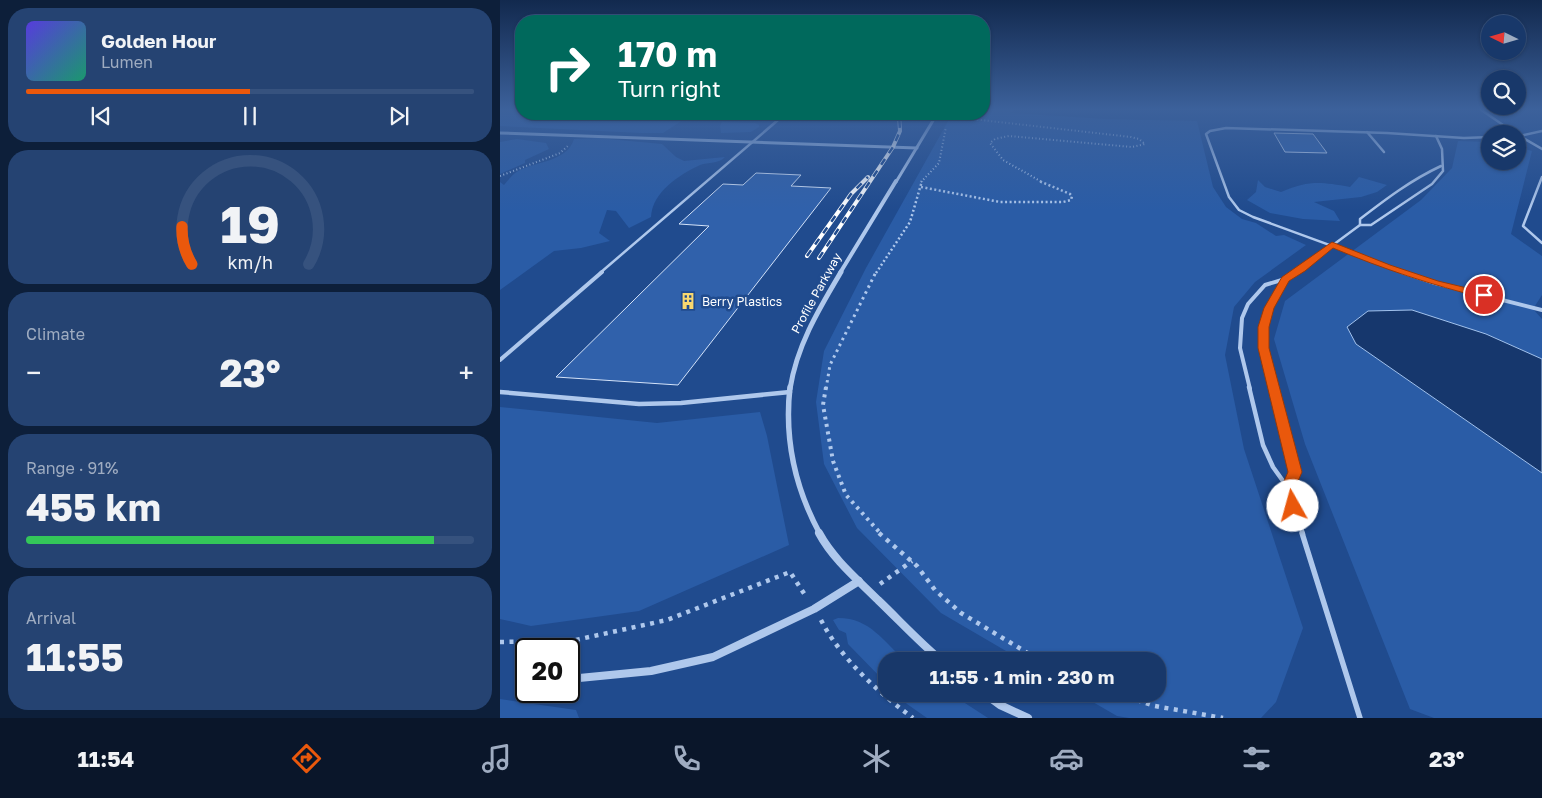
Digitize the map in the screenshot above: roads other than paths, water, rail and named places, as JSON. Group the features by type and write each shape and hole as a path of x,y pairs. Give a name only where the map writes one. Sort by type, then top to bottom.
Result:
{"street":[{"path":"765,143 916,148"},
{"name":"Profile Parkway","path":"919,143 815,315 796,359 790,392 787,427 788,448 802,494 826,545 859,581 930,652"},
{"path":"580,679 652,671 713,657 814,609 859,581"},
{"path":"996,702 1028,718"}],"lane":[{"path":"500,360 750,143"},
{"path":"1209,143 1229,197 1239,210 1278,227 1435,283 1542,310"},
{"path":"1376,143 1384,152"},
{"path":"1360,225 1360,218 1423,175 1441,166 1444,160 1438,143"},
{"path":"1531,143 1542,149"},
{"path":"1360,718 1288,488 1273,467 1263,444 1240,348 1242,318 1248,304 1265,285 1285,279 1302,269 1360,225 1371,225 1432,184 1443,171 1441,166"},
{"path":"1542,177 1523,226 1542,243"},
{"path":"1285,279 1269,308 1264,327 1263,348 1295,472 1288,488"},
{"path":"500,392 639,404 681,403 790,392"}],"railway":[{"path":"819,258 895,143"},
{"path":"807,256 851,194 868,177"}],"place":[{"name":"Berry Plastics","path":"688,301"}]}
